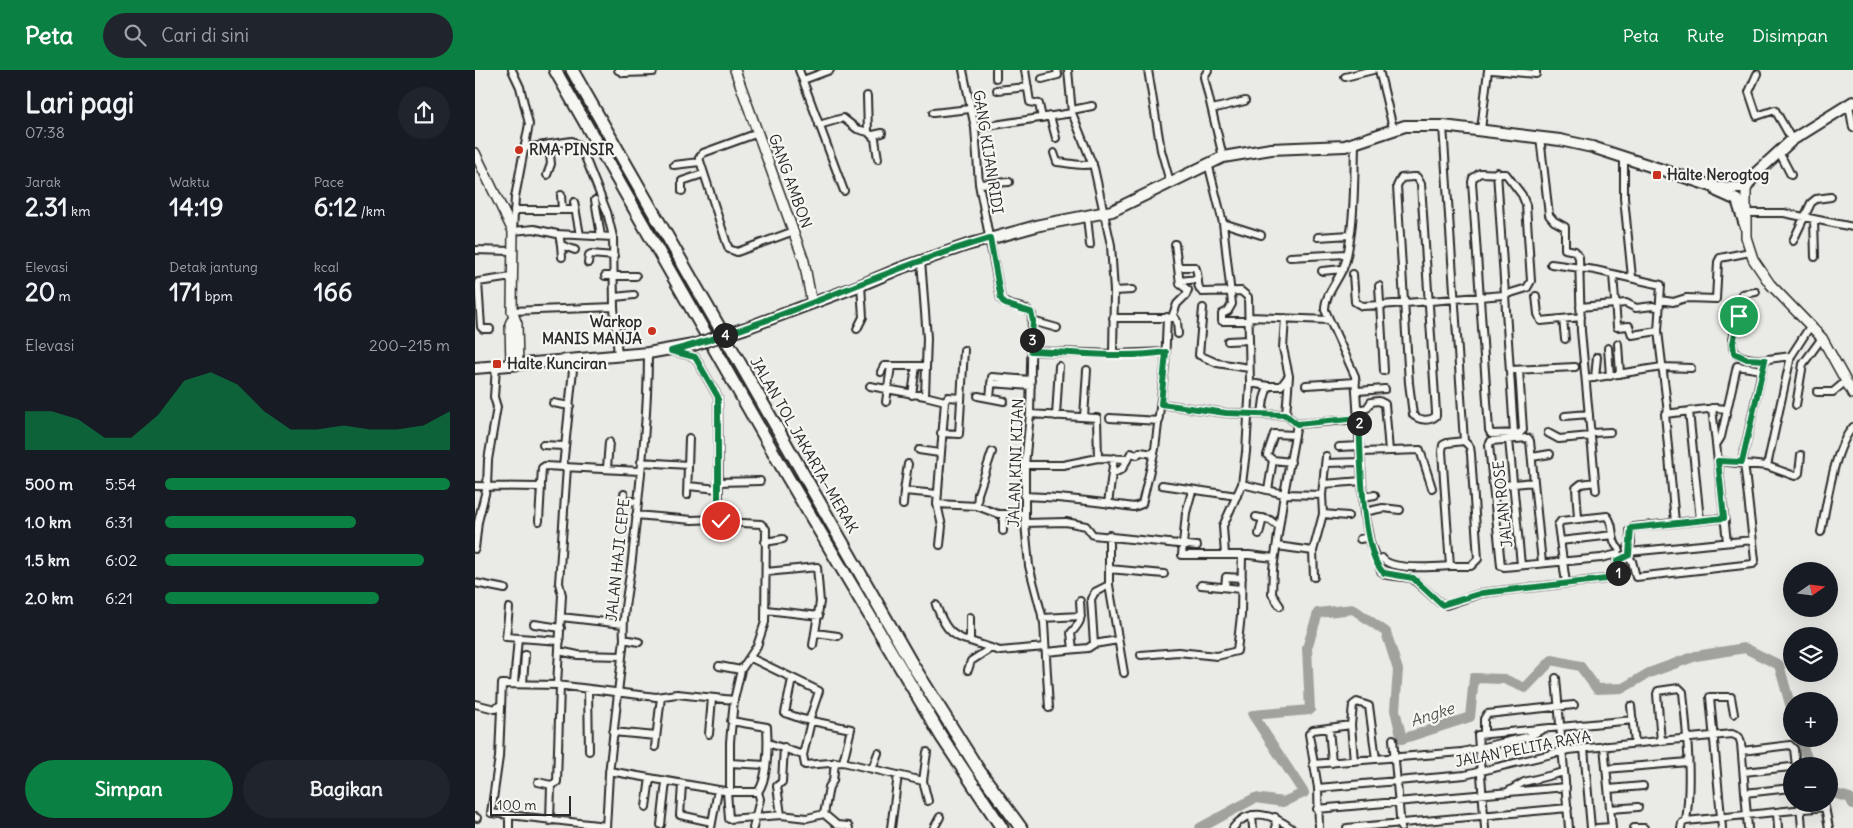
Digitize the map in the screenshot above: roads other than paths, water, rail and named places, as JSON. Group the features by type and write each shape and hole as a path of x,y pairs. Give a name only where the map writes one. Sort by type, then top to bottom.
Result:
{"highway":[{"name":"JALAN TOL JAKARTA–MERAK","path":"555,70 797,493 941,736 1002,828"},
{"name":"JALAN TOL JAKARTA–MERAK","path":"572,70 913,664 978,769 1021,828"}],"main road":[{"name":"GANG AMBON","path":"735,70 807,270 812,304"},
{"path":"1745,226 1747,188 1755,174 1792,140 1851,103"},
{"path":"475,368 671,351 746,328 861,285 921,260 990,238 1039,225 1105,213 1223,157 1265,150 1335,147 1355,144 1393,128 1416,125 1443,126 1540,137 1592,148 1710,186 1725,189 1747,188"},
{"path":"475,153 513,230 512,314 510,324 515,365"},
{"path":"1710,186 1737,200 1750,252 1770,284 1822,338 1853,394"}],"street":[{"path":"512,70 520,87 529,118 514,210 513,230 613,237"},
{"path":"618,70 624,73 653,72"},
{"path":"799,70 843,191"},
{"path":"803,80 830,70"},
{"name":"GANG KIJAN RIDI","path":"963,70 975,128 979,184 990,238"},
{"path":"996,70 997,78"},
{"path":"1025,70 1030,102 1039,104 1042,118"},
{"path":"1042,79 1058,75 1057,70"},
{"path":"1068,70 1072,112 1093,164 1111,245 1114,291 1113,354"},
{"path":"1149,70 1161,150 1170,182"},
{"path":"1208,70 1204,77 1223,157"},
{"path":"1345,78 1373,70"},
{"path":"1379,70 1393,128"},
{"path":"1481,130 1490,70 1536,74 1536,70"},
{"path":"1757,74 1749,92 1757,116 1775,110 1792,140"},
{"path":"997,90 1028,86"},
{"path":"867,96 870,133 878,159"},
{"path":"1212,109 1245,101"},
{"path":"1851,103 1853,128"},
{"path":"975,128 1042,118 1092,106"},
{"path":"933,113 970,108"},
{"path":"1050,116 1056,138"},
{"path":"819,125 843,118 857,129 870,133 882,133"},
{"path":"1382,558 1387,563 1414,567 1471,566 1478,559 1471,454 1470,448 1464,441 1443,126"},
{"path":"758,133 703,154 699,158 727,244 733,251 737,252 794,231"},
{"path":"1540,137 1549,215 1554,221 1565,227 1564,247 1578,254 1585,379 1595,486 1581,484 1576,488 1578,518"},
{"path":"524,148 572,141 581,147 607,212 613,237 614,307 618,356"},
{"path":"1355,144 1350,235 1347,254 1343,269 1326,301 1325,310 1353,368 1359,418 1364,512 1369,537 1381,571 1387,575 1413,578 1440,603 1446,605 1478,593 1617,577 1617,561 1631,543 1631,528 1724,518"},
{"path":"547,174 551,164 549,145"},
{"path":"1779,152 1791,175"},
{"path":"1054,153 1057,162 1068,162 1079,166 1093,164"},
{"path":"1624,158 1625,198 1632,278"},
{"path":"673,165 700,162"},
{"path":"1208,163 1223,222 1232,304 1229,311 1222,314 1221,321 1285,318 1329,320"},
{"path":"1497,172 1514,433"},
{"path":"1353,274 1355,302 1362,306 1381,305 1428,301 1454,299 1479,297 1504,295 1527,288 1531,281 1524,200 1509,176 1497,172 1476,174 1472,182 1479,297 1489,430 1494,435 1521,432 1523,428 1519,370"},
{"path":"683,191 682,181 703,174"},
{"path":"1405,177 1417,178 1421,184 1428,301 1436,412 1436,416 1429,419 1417,418 1413,414 1397,186 1401,178 1405,177"},
{"path":"979,184 1009,182"},
{"path":"561,195 562,210"},
{"path":"1793,241 1813,201 1831,197"},
{"path":"595,200 601,236"},
{"path":"574,202 580,235"},
{"path":"514,210 574,210"},
{"path":"1745,213 1784,213 1853,227"},
{"path":"1087,217 1090,244"},
{"path":"1813,219 1815,257"},
{"path":"1223,222 1261,235"},
{"path":"559,234 562,257"},
{"path":"1318,237 1350,235"},
{"path":"990,238 1001,299 1005,304 1028,310 1033,321 1057,328"},
{"path":"1025,496 1055,496 1072,501 1134,507 1141,504 1154,454 1170,317 1188,290 1180,281 1175,244"},
{"path":"561,246 575,250"},
{"path":"475,250 512,251"},
{"path":"1660,300 1673,302 1686,298 1716,299 1718,262 1720,258 1750,252"},
{"path":"588,263 589,255 591,254 614,256"},
{"path":"1290,257 1347,254"},
{"path":"921,260 927,338 925,396"},
{"path":"1551,264 1579,267 1661,285 1658,332 1668,413"},
{"path":"1178,267 1195,267 1198,272 1200,291 1246,293 1250,383 1249,414 1242,484 1223,526 1225,555"},
{"path":"1322,271 1343,269"},
{"path":"1613,274 1617,327 1629,326 1631,336 1658,332"},
{"path":"490,329 483,329 481,327 478,282 512,276"},
{"path":"605,276 615,278 636,276"},
{"path":"1180,281 1198,279"},
{"path":"857,329 863,317 861,285"},
{"path":"1379,286 1384,371"},
{"path":"1114,291 1133,290"},
{"path":"1756,292 1742,294 1740,297 1733,343 1734,352 1742,357 1765,360 1791,356"},
{"path":"615,297 634,295"},
{"path":"1536,296 1538,314 1541,320 1581,317"},
{"path":"1580,307 1625,303 1636,308 1653,306 1659,308"},
{"path":"512,314 614,307"},
{"path":"1203,308 1199,355 1217,363 1249,368"},
{"path":"1113,318 1170,317 1177,321 1178,334"},
{"path":"1285,318 1283,348 1289,376 1286,415"},
{"path":"1563,319 1565,339"},
{"name":"JALAN KINI KIJAN","path":"1033,321 1030,414 1025,465 1025,523 1029,566 1043,618 1049,708"},
{"path":"616,335 626,334 627,327"},
{"path":"1767,466 1791,356 1813,327"},
{"path":"1796,405 1803,364 1822,338"},
{"path":"1228,341 1248,340"},
{"path":"1618,344 1620,374"},
{"path":"1608,348 1610,376"},
{"path":"941,433 959,434 964,350"},
{"path":"1031,351 1052,350 1113,354 1166,352"},
{"path":"671,351 695,357 717,394 719,519"},
{"name":"JALAN HAJI CEPE","path":"606,827 609,771 641,462 649,353"},
{"path":"1595,378 1597,357"},
{"path":"538,782 551,785 557,782 562,594 559,583 565,446 574,360"},
{"path":"1566,583 1560,540 1560,522 1578,518 1607,516 1611,521 1615,545 1632,561 1636,577 1751,564 1755,560 1743,462 1765,360"},
{"path":"881,372 885,366 926,366"},
{"path":"886,402 891,366"},
{"path":"912,395 916,366"},
{"path":"1056,416 1059,366"},
{"path":"1716,445 1721,437 1737,366 1762,370"},
{"path":"475,549 478,522 487,486 488,460 497,407 495,396 496,367"},
{"path":"1510,370 1575,367"},
{"path":"1585,379 1663,367 1691,368"},
{"path":"1084,417 1087,370"},
{"path":"990,398 993,376 1031,383"},
{"path":"1250,383 1281,386 1289,376"},
{"path":"1817,392 1833,392 1846,381"},
{"path":"1306,385 1356,382"},
{"path":"870,386 945,400 948,397 961,398"},
{"path":"1262,414 1264,399 1269,386"},
{"path":"1357,392 1385,389"},
{"path":"978,396 1004,401"},
{"path":"940,545 942,526 937,504 939,453 945,400"},
{"path":"1358,410 1367,408 1371,402 1379,401 1385,404 1389,451"},
{"path":"553,404 570,406"},
{"path":"1161,404 1226,413 1286,415 1297,424 1359,418"},
{"path":"1675,522 1664,416 1668,413 1712,408 1727,410"},
{"path":"1712,408 1727,542"},
{"path":"1689,411 1700,520"},
{"path":"1030,414 1097,418 1098,458"},
{"path":"1565,416 1589,414"},
{"path":"1110,418 1159,421"},
{"path":"1280,606 1274,599 1271,589 1283,494 1291,462 1297,424"},
{"path":"1821,532 1833,476 1845,438 1853,428"},
{"path":"1548,433 1559,439 1610,432"},
{"path":"1291,462 1273,460 1267,455 1273,435 1295,435"},
{"path":"687,495 689,438"},
{"path":"1542,563 1529,439 1489,442 1501,566 1521,565 1601,558 1624,553 1753,540"},
{"name":"JALAN ROSE","path":"1509,440 1521,565"},
{"path":"1450,566 1442,451 1443,446 1447,443 1464,441"},
{"path":"607,468 609,442"},
{"path":"543,445 565,446"},
{"path":"1339,447 1422,452 1424,467 1432,488"},
{"path":"919,450 939,453"},
{"path":"977,506 978,494 992,452"},
{"path":"1112,474 1121,470 1131,453 1154,454"},
{"path":"1532,457 1550,454"},
{"path":"1718,461 1743,462 1767,466 1797,475 1801,455"},
{"path":"1025,465 1063,465 1098,458 1126,459"},
{"path":"1108,504 1113,458"},
{"path":"1314,577 1313,551 1323,514 1322,495 1326,459 1361,462"},
{"path":"1268,490 1273,460"},
{"path":"641,462 688,465"},
{"path":"903,505 908,464"},
{"path":"539,521 542,468 545,466 640,471"},
{"path":"718,482 760,481"},
{"path":"1323,484 1362,481"},
{"path":"1493,486 1534,482"},
{"path":"1162,484 1237,496"},
{"path":"1242,484 1283,494 1322,495"},
{"path":"475,486 541,486"},
{"path":"688,486 718,489"},
{"path":"1192,490 1181,553 1186,556 1242,555 1275,558"},
{"path":"904,491 938,494"},
{"path":"624,494 623,500 637,502"},
{"path":"1363,497 1375,495"},
{"path":"937,504 977,506 1003,514 1025,514"},
{"path":"1364,512 1383,508 1400,510"},
{"path":"636,514 692,520 719,519 724,522 764,524 766,529 765,622 751,658 741,670 734,700 731,721 728,819 781,815 807,818 824,814"},
{"path":"1003,514 1003,531"},
{"path":"1323,514 1347,516"},
{"path":"1259,534 1260,518 1279,527"},
{"path":"1025,523 1066,522 1086,526 1093,535 1109,535 1197,546"},
{"path":"1109,535 1109,585 1124,673"},
{"path":"1560,540 1613,535"},
{"path":"1360,539 1369,537"},
{"path":"765,542 783,538"},
{"path":"1277,546 1313,551"},
{"path":"1141,655 1178,652 1217,656 1237,651 1242,555"},
{"path":"766,572 817,567 820,596 819,616 813,645"},
{"path":"1109,569 1164,574"},
{"path":"1225,587 1226,577 1242,578"},
{"path":"475,583 505,589"},
{"path":"1094,644 1091,599 1095,592 1109,585"},
{"path":"1201,585 1241,589"},
{"path":"1073,650 1071,632 1079,626 1081,616 1080,601"},
{"path":"936,605 948,631 956,637 991,648 1017,651 1073,650 1118,640"},
{"path":"509,608 506,637 560,641"},
{"path":"766,610 819,616"},
{"path":"1043,618 1081,616"},
{"path":"561,617 623,624"},
{"path":"970,617 970,641"},
{"path":"534,624 561,628"},
{"path":"816,633 838,636"},
{"path":"514,683 518,638"},
{"path":"624,639 639,642"},
{"path":"969,670 971,661 991,648"},
{"path":"559,651 578,655 622,656"},
{"path":"523,683 525,655"},
{"path":"751,658 819,692 810,721 803,755 807,766 843,762 923,782"},
{"path":"719,666 741,670"},
{"path":"1556,678 1569,828"},
{"path":"792,679 784,712 810,721 851,729 843,762"},
{"path":"606,827 493,815 491,813 499,757 501,685 523,683 559,685 661,696 677,694 734,700"},
{"path":"1661,741 1658,691 1679,688 1683,692 1687,738 1689,802 1686,821"},
{"path":"589,689 589,751"},
{"path":"655,747 661,696"},
{"path":"1722,828 1710,697 1731,697 1734,714"},
{"path":"709,734 712,698"},
{"path":"1354,761 1351,725 1353,705 1357,702 1364,702 1370,709 1376,759"},
{"path":"475,704 495,709 499,706"},
{"path":"1484,734 1484,719 1487,714 1574,705"},
{"path":"1631,706 1635,743"},
{"path":"1485,828 1478,735 1633,720"},
{"path":"731,721 766,726 768,743 765,781 758,792 760,799 753,828"},
{"path":"1319,828 1317,809 1318,788 1313,764 1310,731 1351,725"},
{"path":"1329,728 1332,763"},
{"path":"1313,764 1478,749 1531,736 1545,728"},
{"path":"613,732 656,736"},
{"name":"JALAN PELITA RAYA","path":"1318,788 1480,772 1563,751 1687,738 1733,734 1739,737 1742,751"},
{"path":"1393,739 1401,826"},
{"path":"768,743 803,755"},
{"path":"1748,828 1742,751 1790,745 1794,749 1795,757"},
{"path":"1597,828 1612,827 1604,746"},
{"path":"781,815 777,786 782,782 784,747"},
{"path":"1584,748 1591,828"},
{"path":"927,752 923,782 928,801"},
{"path":"872,769 878,753"},
{"path":"824,814 829,787 833,781 835,762"},
{"path":"1606,769 1688,762"},
{"path":"730,763 765,765"},
{"path":"1744,772 1783,768"},
{"path":"609,771 718,790 758,792"},
{"path":"1506,793 1524,782 1564,772"},
{"path":"891,828 898,775"},
{"path":"646,806 650,778"},
{"path":"661,825 666,782"},
{"path":"1524,782 1526,791"},
{"path":"681,784 680,815 712,825 718,790"},
{"path":"550,821 551,785"},
{"path":"1609,789 1643,786"},
{"path":"1317,809 1566,787"},
{"path":"1745,793 1783,789"},
{"path":"1611,810 1638,807"},
{"path":"1347,828 1401,826 1568,808"},
{"path":"1681,828 1682,823 1686,821 1783,811"},
{"path":"1800,812 1802,828"},
{"path":"1828,812 1829,828"},
{"path":"1777,813 1778,828"},
{"path":"824,814 837,825 848,826 849,828"},
{"path":"1252,815 1253,828"},
{"path":"1233,828 1240,819 1252,815 1275,817 1291,828"},
{"path":"509,816 509,828"},
{"path":"934,828 940,816"},
{"path":"1275,817 1276,828"},
{"path":"1634,828 1644,828"}],"waterway":[{"name":"Angke","path":"1200,828 1255,798 1283,802 1304,793 1253,715 1310,710 1307,648 1318,613 1353,609 1386,632 1398,670 1395,710 1402,739 1470,717 1474,678 1504,679 1525,688 1552,660 1580,666 1597,689 1623,688 1649,673 1696,656 1745,648 1779,665 1787,692"},
{"name":"Angke","path":"1803,747 1807,757"},
{"name":"Angke","path":"1838,795 1850,798 1853,804"}],"place":[{"name":"RMA PINSIR","path":"519,150"},
{"name":"Halte Nerogtog","path":"1657,175"},
{"name":"Warkop MANIS MANJA","path":"652,331"},
{"name":"Halte Kunciran","path":"497,364"}]}
